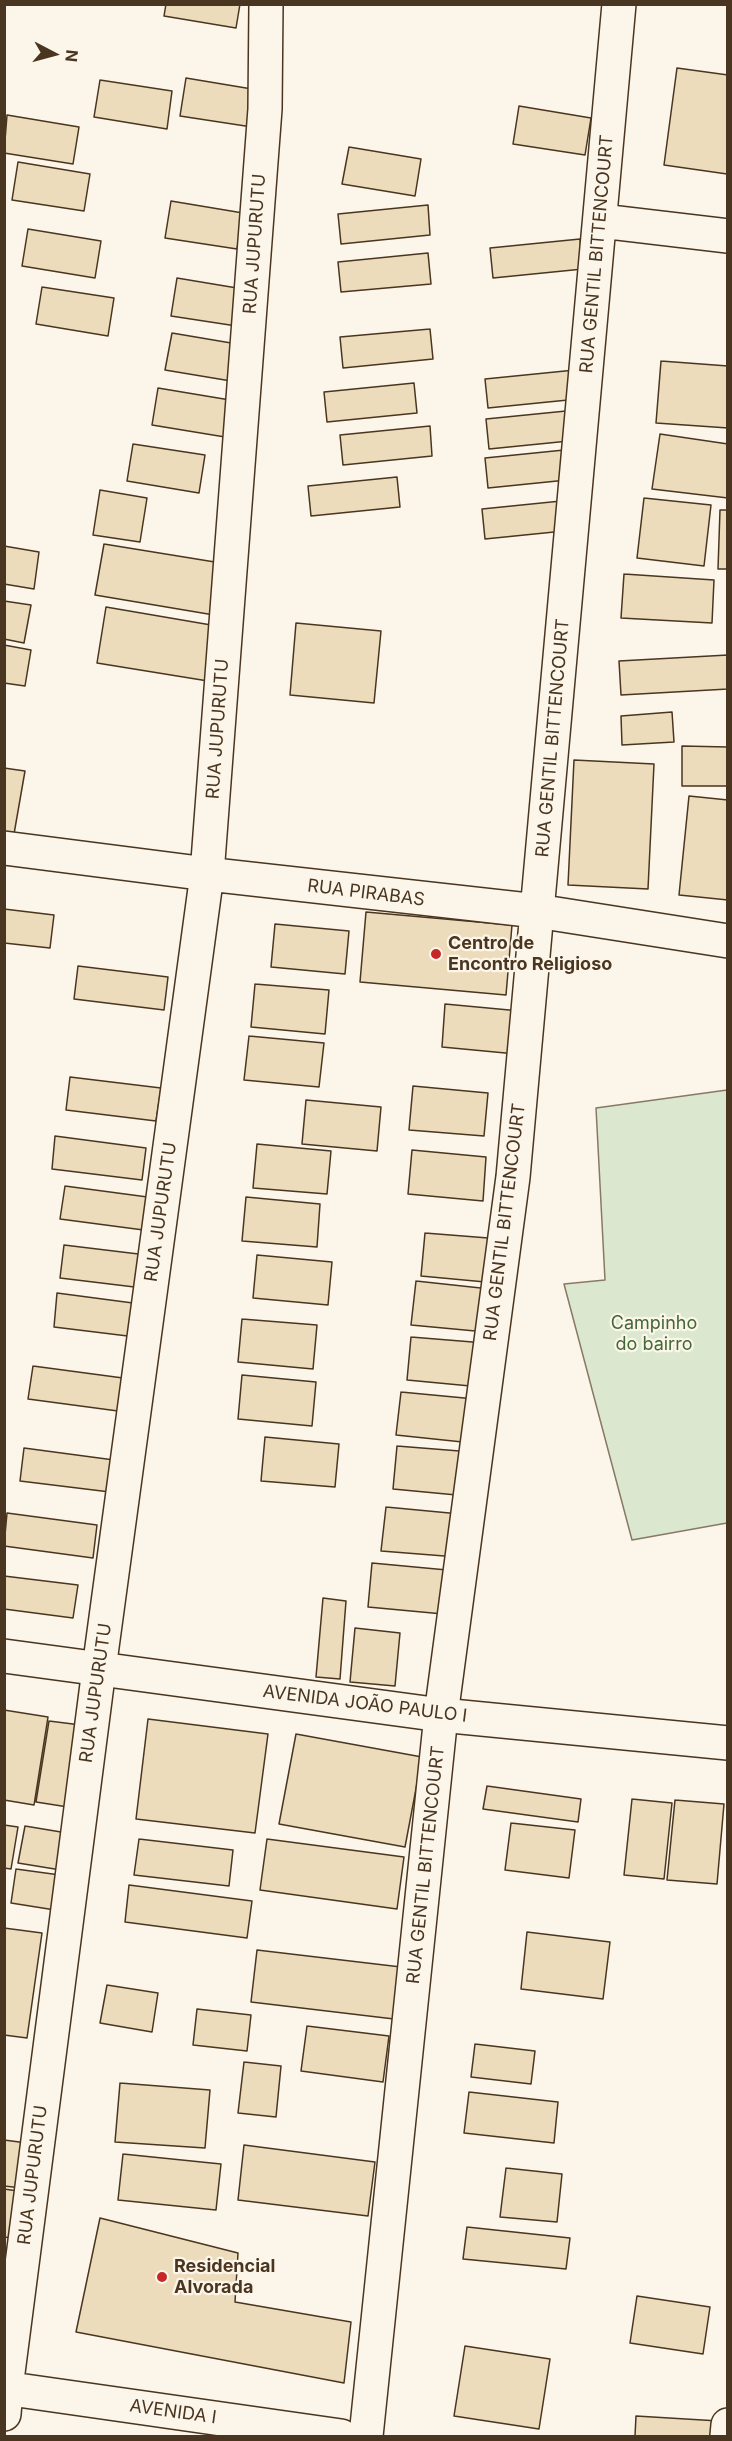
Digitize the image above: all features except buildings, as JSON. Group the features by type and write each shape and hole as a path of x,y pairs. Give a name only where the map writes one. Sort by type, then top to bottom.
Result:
{"street":[{"name":"RUA JUPURUTU","path":"5,2396 99,1669 207,874 265,109 266,4"},
{"name":"RUA GENTIL BITTENCOURT","path":"366,2436 441,1715 513,1177 619,4"},
{"path":"601,221 728,236"},
{"name":"RUA PIRABAS","path":"4,848 207,874 537,911 728,941"},
{"name":"AVENIDA JOÃO PAULO I","path":"4,1656 441,1715 728,1743"},
{"name":"AVENIDA I","path":"5,2396 341,2436"},
{"path":"727,2436 728,2425"}],"green space":[{"name":"Campinho do bairro","path":"727,1090 727,1523 632,1540 564,1284 605,1280 596,1108"}],"place":[{"name":"Centro de Encontro Religioso","path":"436,954"},
{"name":"Residencial Alvorada","path":"162,2277"}]}
